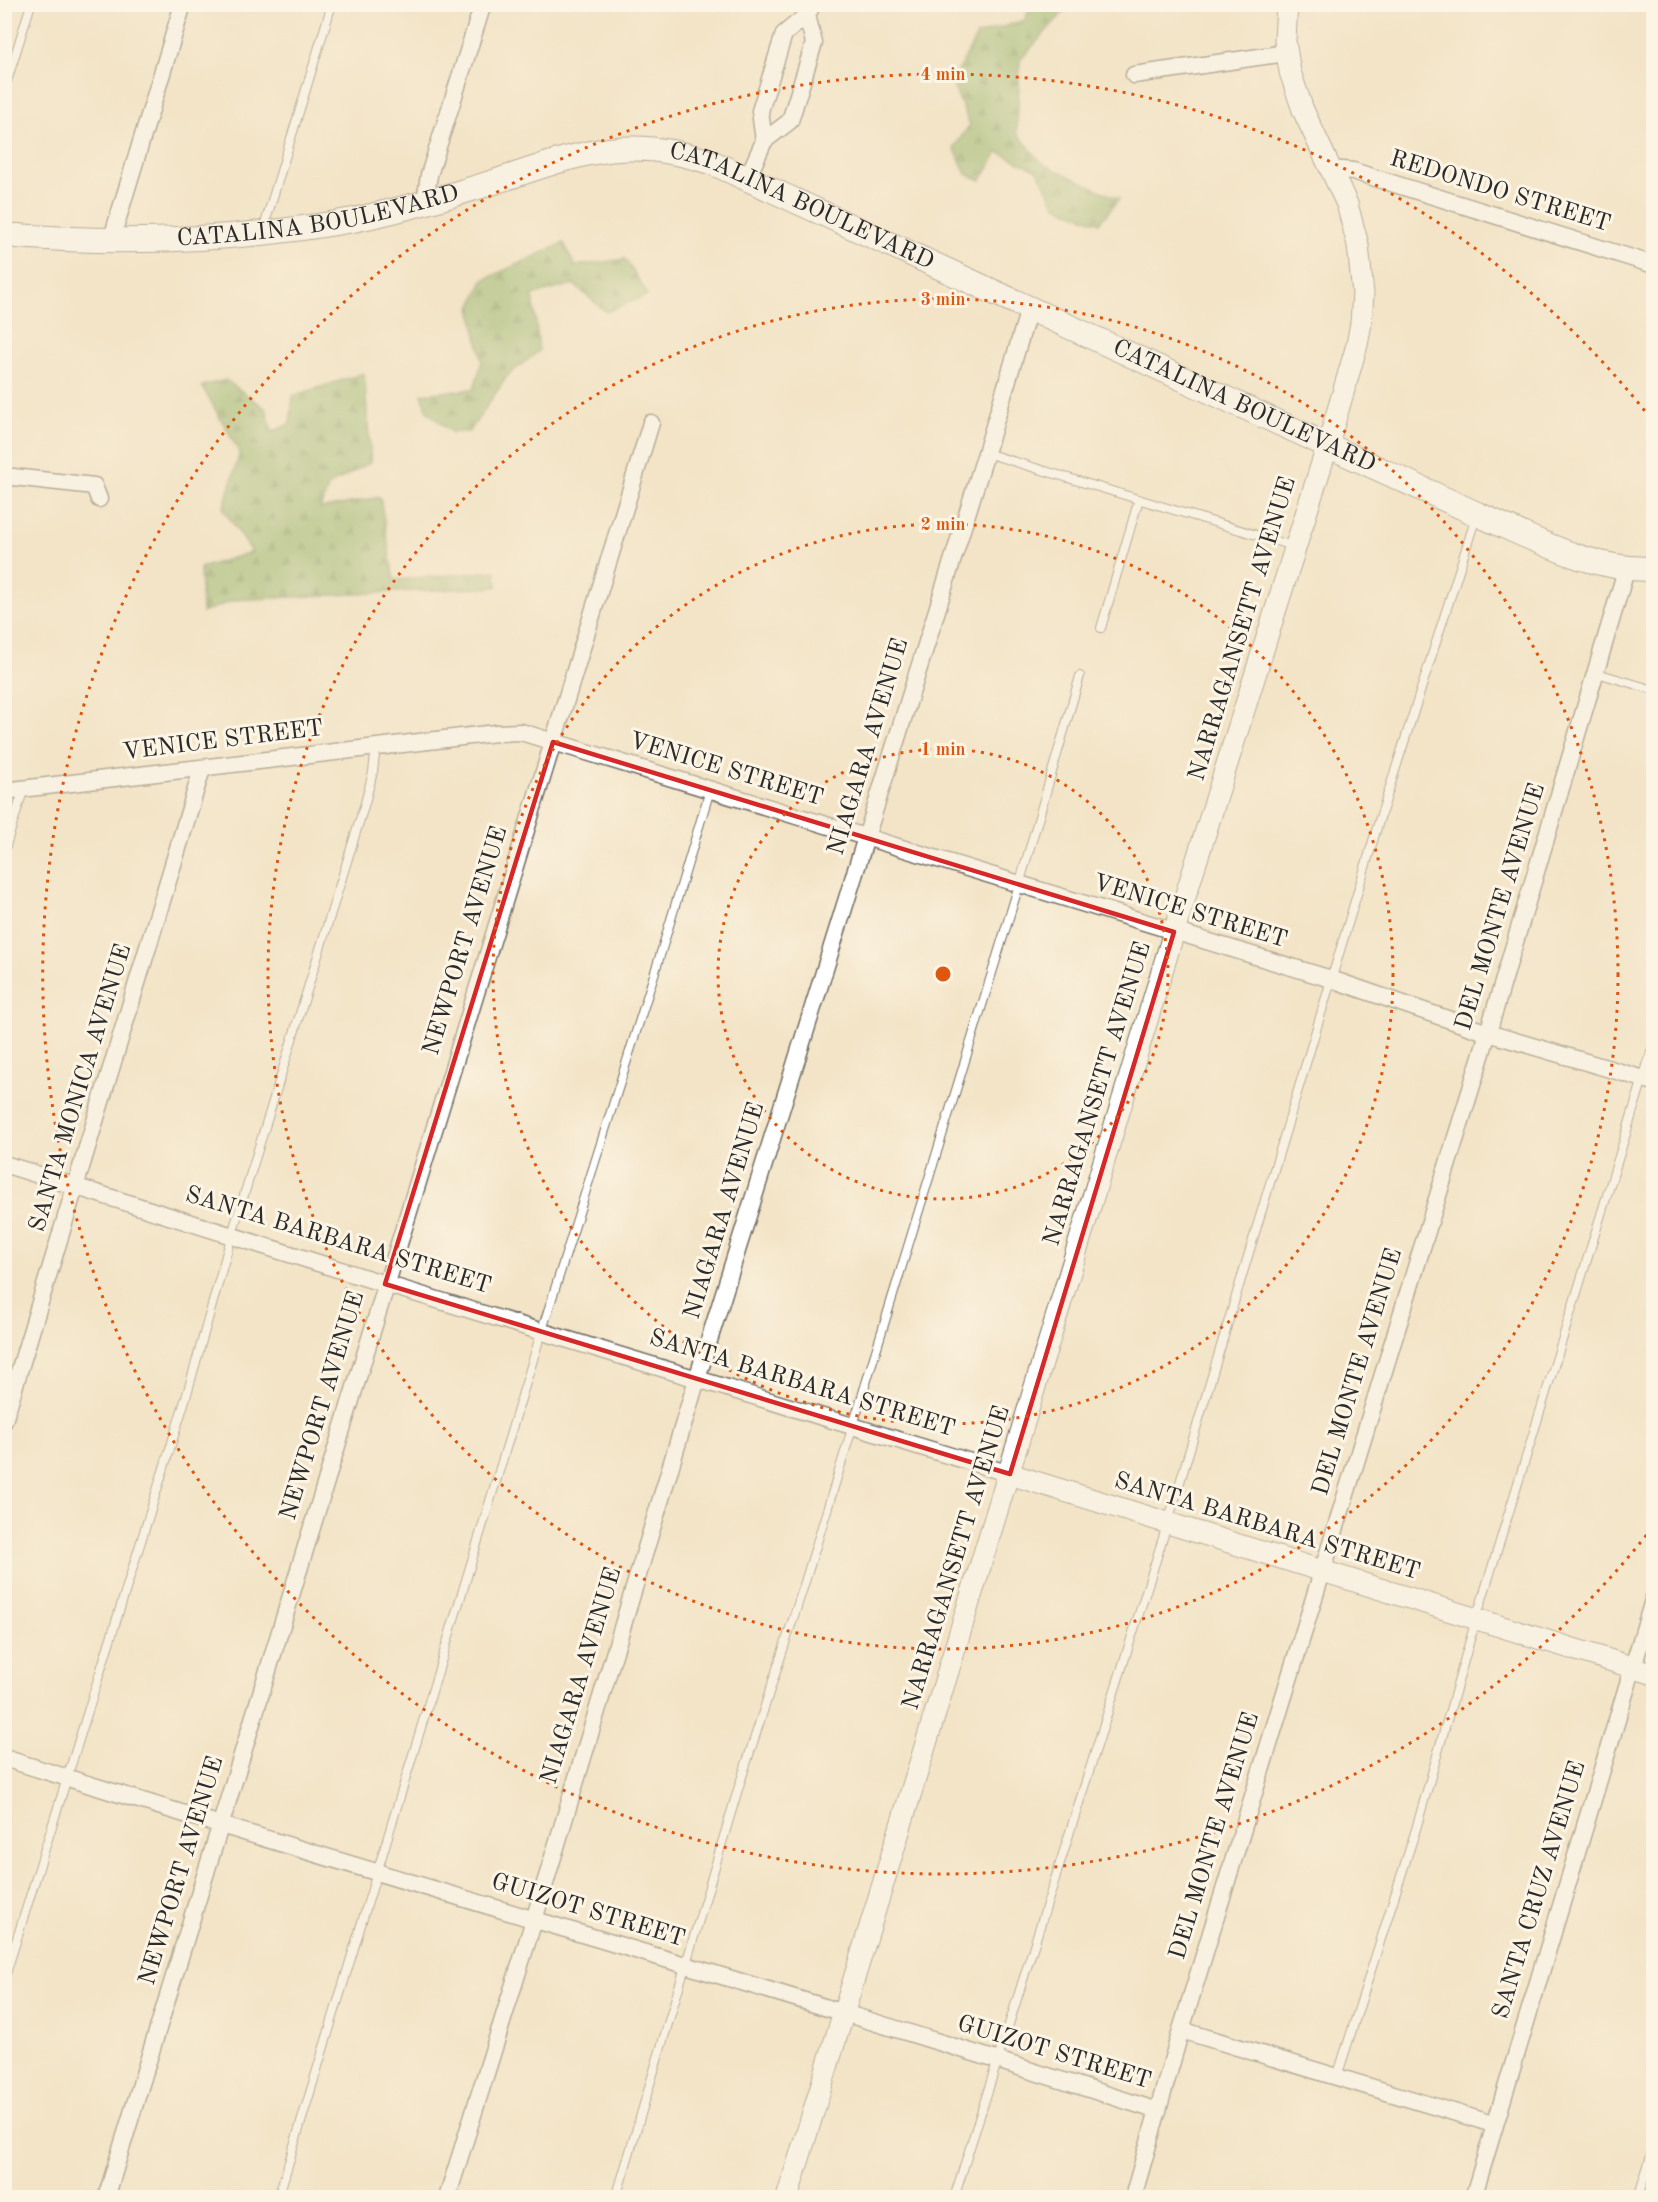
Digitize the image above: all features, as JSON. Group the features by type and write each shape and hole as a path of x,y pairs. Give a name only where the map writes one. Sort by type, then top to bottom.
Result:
{"main road":[{"name":"CATALINA BOULEVARD","path":"4,235 111,241 186,240 262,234 356,219 425,202 587,152 616,148 677,153 707,161 1477,514 1582,559 1627,567 1653,568"}],"street":[{"path":"111,241 183,4"},
{"path":"425,202 429,175 483,4"},
{"name":"NARRAGANSETT AVENUE","path":"787,2198 1174,932 1296,547 1357,345 1363,294 1361,261 1356,234 1347,204 1303,110 1286,53 1284,31 1287,4"},
{"path":"764,141 760,111 784,34 810,10"},
{"path":"747,179 764,141 790,122 814,43 810,10"},
{"path":"1134,75 1286,53"},
{"name":"REDONDO STREET","path":"1331,169 1353,171 1653,265"},
{"name":"NIAGARA AVENUE","path":"447,2198 534,1920 697,1379 1029,309"},
{"name":"NEWPORT AVENUE","path":"106,2198 651,423"},
{"path":"4,476 94,486 99,499"},
{"name":"DEL MONTE AVENUE","path":"1135,2190 1181,2030 1488,1034 1627,567"},
{"name":"VENICE STREET","path":"4,791 521,732 1331,979 1488,1034 1648,1081"},
{"name":"SANTA MONICA AVENUE","path":"4,1421 202,769"},
{"name":"SANTA BARBARA STREET","path":"4,1164 385,1284 854,1425 1653,1674"},
{"name":"SANTA CRUZ AVENUE","path":"1473,2198 1493,2124 1653,1597"},
{"name":"GUIZOT STREET","path":"4,1758 998,2060 1158,2111"},
{"path":"1181,2030 1493,2124"}],"lane":[{"path":"4,92 31,4"},
{"path":"262,234 332,4"},
{"path":"986,453 1296,547"},
{"path":"1101,628 1139,499"},
{"path":"954,2198 1168,1522 1378,821 1477,514"},
{"path":"1597,673 1653,690"},
{"path":"616,2198 739,1785 854,1425 1019,885 1080,676"},
{"path":"4,1980 187,1394 232,1234 365,803 373,772 376,747"},
{"path":"4,852 24,788"},
{"path":"278,2198 542,1330 710,790"},
{"path":"1337,2077 1416,1829 1476,1619 1648,1081 1653,1043"},
{"path":"1638,2198 1653,2146"}],"highlighted area":[{"path":"553,742 1174,932 1010,1474 385,1284"}],"green space":[{"path":"1031,4 1070,5 1020,60 1017,133 1043,164 1119,199 1099,223 1056,206 1037,170 998,152 981,180 966,174 954,147 970,125 952,82 977,35 1025,20"},
{"path":"564,243 575,266 625,259 648,295 606,312 573,284 533,295 539,351 508,375 469,432 451,432 427,411 422,394 474,389 482,361 471,308 483,280"},
{"path":"364,373 371,462 329,485 320,509 380,497 394,580 496,571 497,587 234,600 202,613 200,568 252,552 223,509 240,453 202,386 226,380 266,409 272,432 290,424 293,396"}]}
